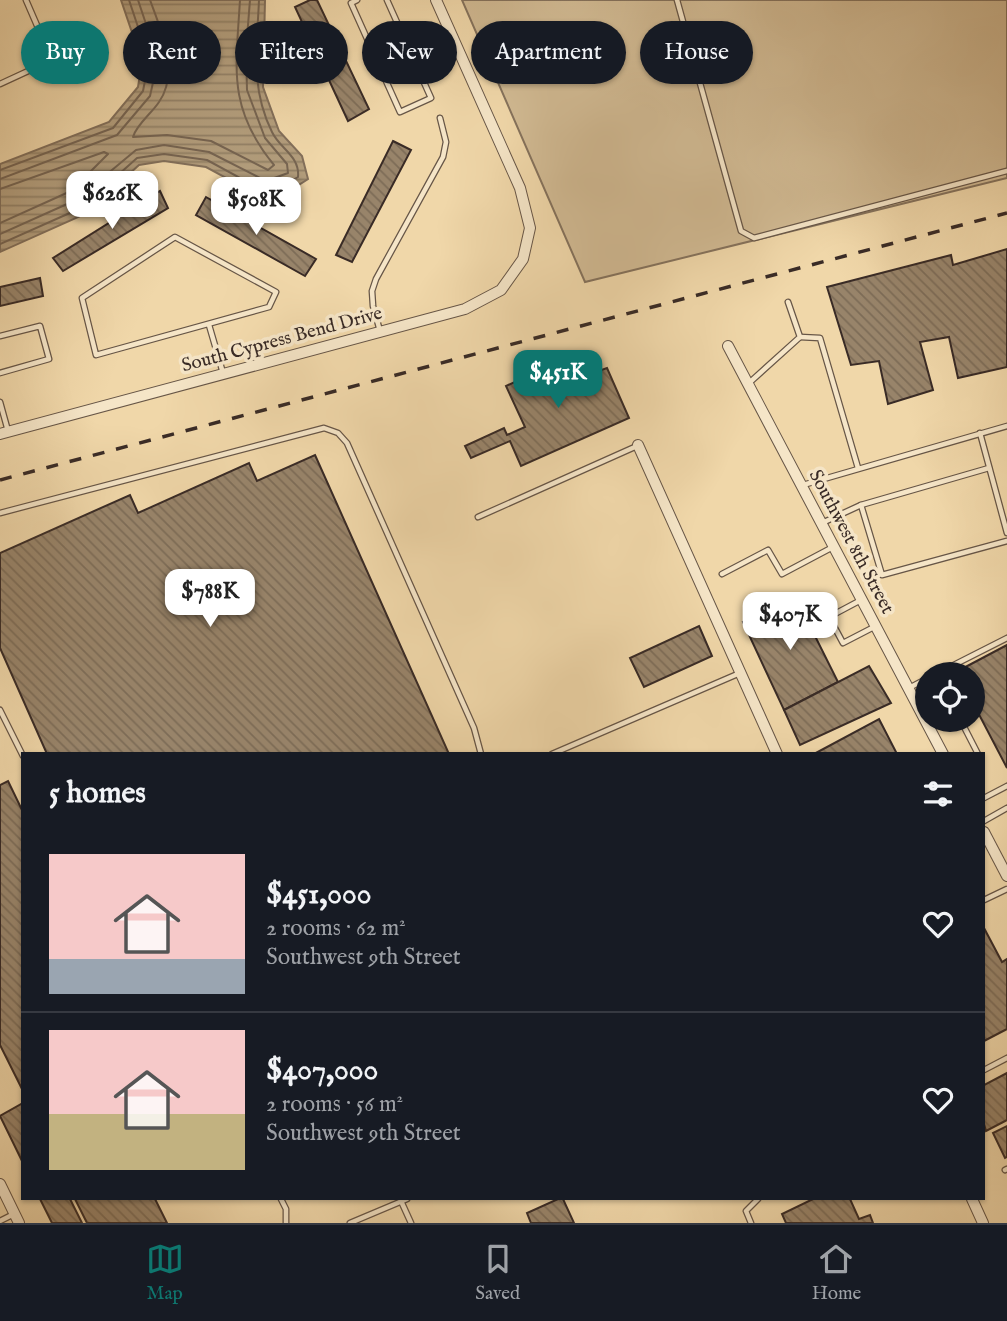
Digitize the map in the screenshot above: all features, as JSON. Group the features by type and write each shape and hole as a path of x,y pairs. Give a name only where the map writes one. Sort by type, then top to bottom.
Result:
{"street":[{"name":"South Cypress Bend Drive","path":"4,433 465,309 501,290 523,259 530,228 520,188 436,0"},
{"name":"Southwest 8th Street","path":"729,346 942,752"},
{"path":"638,445 776,752"},
{"path":"985,837 1007,876"},
{"path":"0,1184 16,1218"},
{"path":"972,1200 983,1223"}],"lane":[{"path":"0,84 52,60 26,0"},
{"path":"357,0 351,3 400,112 432,98 387,0"},
{"path":"677,0 741,231 754,238 1007,171"},
{"path":"380,332 372,291 443,157 446,142 440,118"},
{"path":"175,237 276,292 269,307 209,325 96,355 82,298 175,237"},
{"path":"788,302 800,337"},
{"path":"209,325 223,374"},
{"path":"0,336 40,326 49,359 0,373"},
{"path":"748,384 800,337 820,338 858,468"},
{"path":"0,402 4,433"},
{"path":"802,486 1007,426"},
{"path":"0,513 324,428 338,433 347,443 474,727 480,752"},
{"path":"980,433 1007,533"},
{"path":"478,517 638,445"},
{"path":"821,523 861,505 989,468"},
{"path":"861,505 882,575 1007,541"},
{"path":"722,575 768,550 782,574 834,547"},
{"path":"862,600 829,617 838,634 843,643 876,626"},
{"path":"960,662 1007,638"},
{"path":"557,752 741,672"},
{"path":"908,688 915,684"},
{"path":"0,710 21,752"},
{"path":"967,732 977,752"},
{"path":"985,797 1007,786"},
{"path":"985,820 1007,808"},
{"path":"985,900 1007,889"},
{"path":"985,1069 1007,1058"},
{"path":"282,1200 286,1209 286,1223"},
{"path":"351,1223 404,1200 411,1223"},
{"path":"751,1223 746,1211 757,1200"},
{"path":"0,1221 16,1218"}],"shaded area":[{"path":"462,0 1007,0 1007,178 585,282 499,84 626,84 626,21 471,21"}],"water":[{"path":"121,0 265,0 265,21 235,21 235,84 263,84 279,131 302,156 308,179 286,193 263,198 206,167 164,161 139,165 85,214 0,252 0,164 109,122 138,84 221,84 221,21 128,21"}],"building":[{"path":"310,0 317,0 327,21 302,21 295,7"},
{"path":"348,65 369,109 348,121 331,84 348,84"},
{"path":"393,141 411,150 352,262 336,255"},
{"path":"160,191 168,208 63,271 53,258"},
{"path":"206,197 316,259 305,276 196,215"},
{"path":"1007,249 1007,367 958,378 949,337 920,342 933,390 888,404 879,361 851,365 827,287 951,255 953,265"},
{"path":"40,278 43,296 0,306 0,287"},
{"path":"580,353 585,365 591,362 596,372 607,368 629,418 521,466 510,441 471,458 465,446 504,428 507,435 525,427 506,386"},
{"path":"315,455 448,752 46,752 0,648 0,553 130,495 138,513 249,463 257,481"},
{"path":"794,594 838,682 784,710 743,622"},
{"path":"699,626 712,656 644,687 630,658"},
{"path":"1007,645 1007,768 985,726 985,662 975,662"},
{"path":"869,666 891,703 800,745 784,710"},
{"path":"879,719 896,752 818,752"},
{"path":"8,781 21,808 21,1087 0,1045 0,785"},
{"path":"985,930 1002,962 1007,959 1007,1029 985,1040"},
{"path":"1007,1073 1007,1120 986,1131 985,1128 985,1084"},
{"path":"21,1104 21,1159 0,1116"},
{"path":"1007,1126 1007,1157 1005,1158 993,1133"},
{"path":"40,1200 70,1200 82,1223 52,1223"},
{"path":"76,1200 156,1200 167,1223 87,1223"},
{"path":"556,1200 563,1200 574,1223 531,1223 527,1213"},
{"path":"811,1200 850,1200 859,1219 870,1215 873,1223 786,1223 782,1214"}],"railway":[{"path":"0,480 1007,213"}]}
